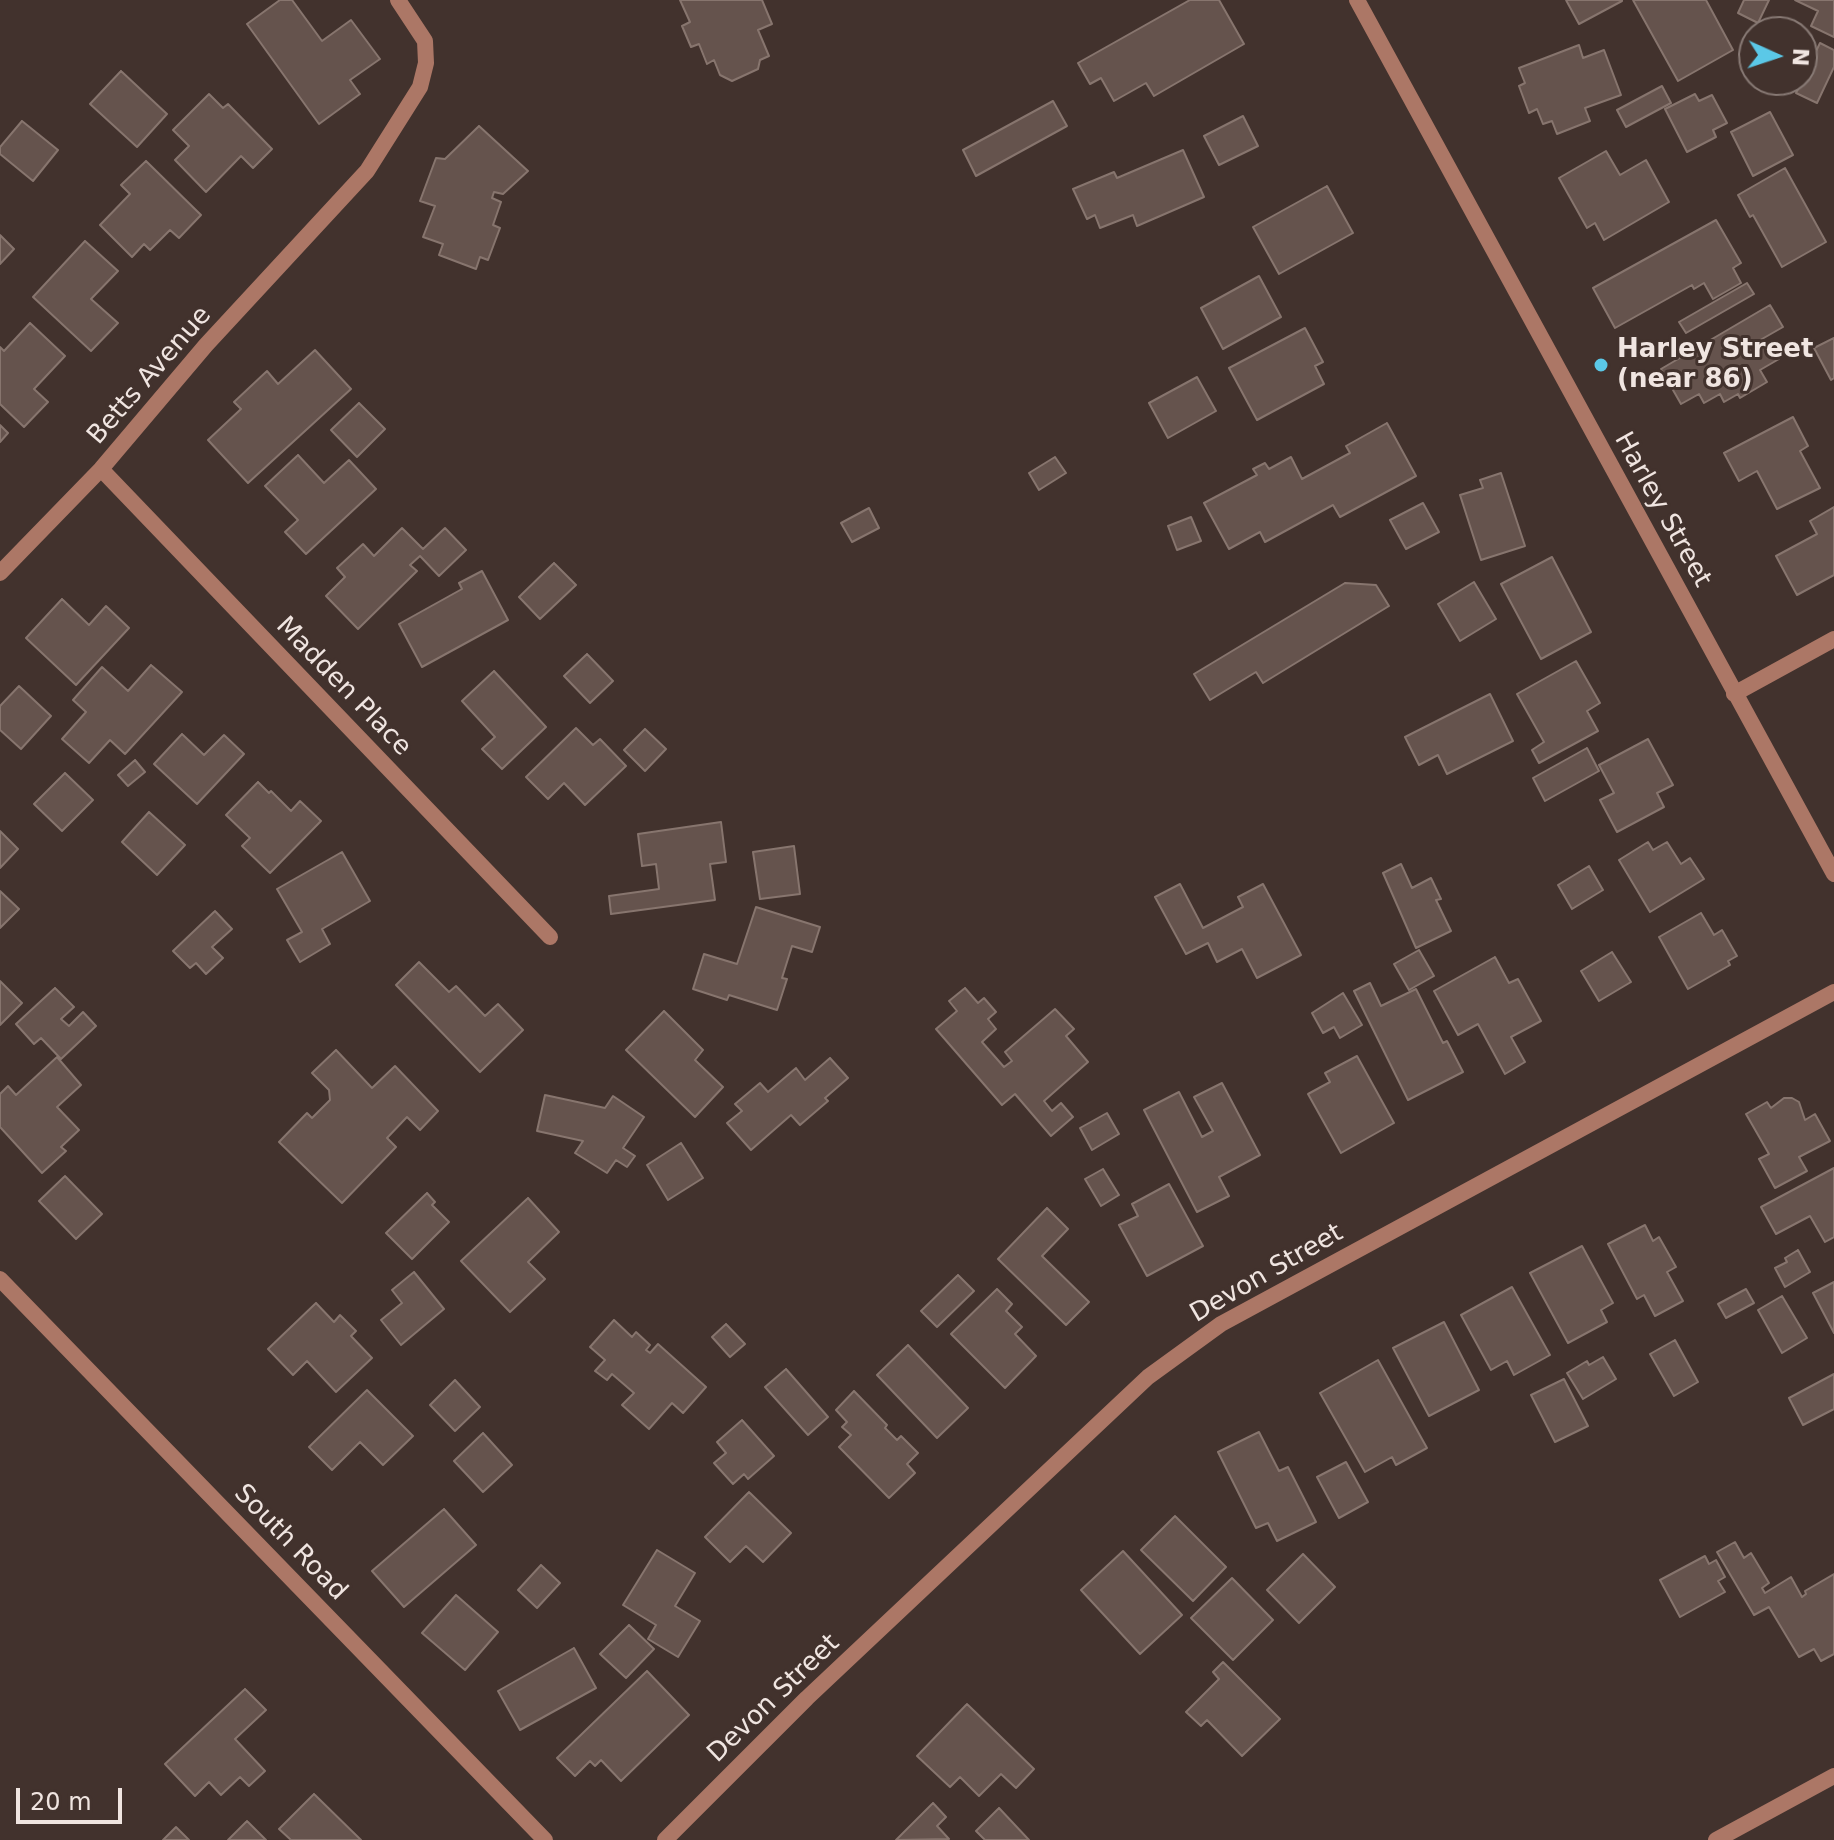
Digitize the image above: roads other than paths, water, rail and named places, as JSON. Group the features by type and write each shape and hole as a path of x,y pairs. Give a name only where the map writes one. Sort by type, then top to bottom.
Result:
{"street":[{"name":"Betts Avenue","path":"0,573 101,469 206,345 367,171 420,87 426,63 425,41 398,0"},
{"name":"Harley Street","path":"1357,0 1834,874"},
{"name":"Madden Place","path":"101,469 550,937"},
{"path":"1734,694 1834,639"},
{"name":"Devon Street","path":"665,1840 807,1698 1148,1377 1221,1324 1834,992"},
{"name":"South Road","path":"0,1279 545,1840"},
{"path":"1716,1840 1834,1776"}],"place":[{"name":"Harley Street (near 86)","path":"1601,365"}]}
